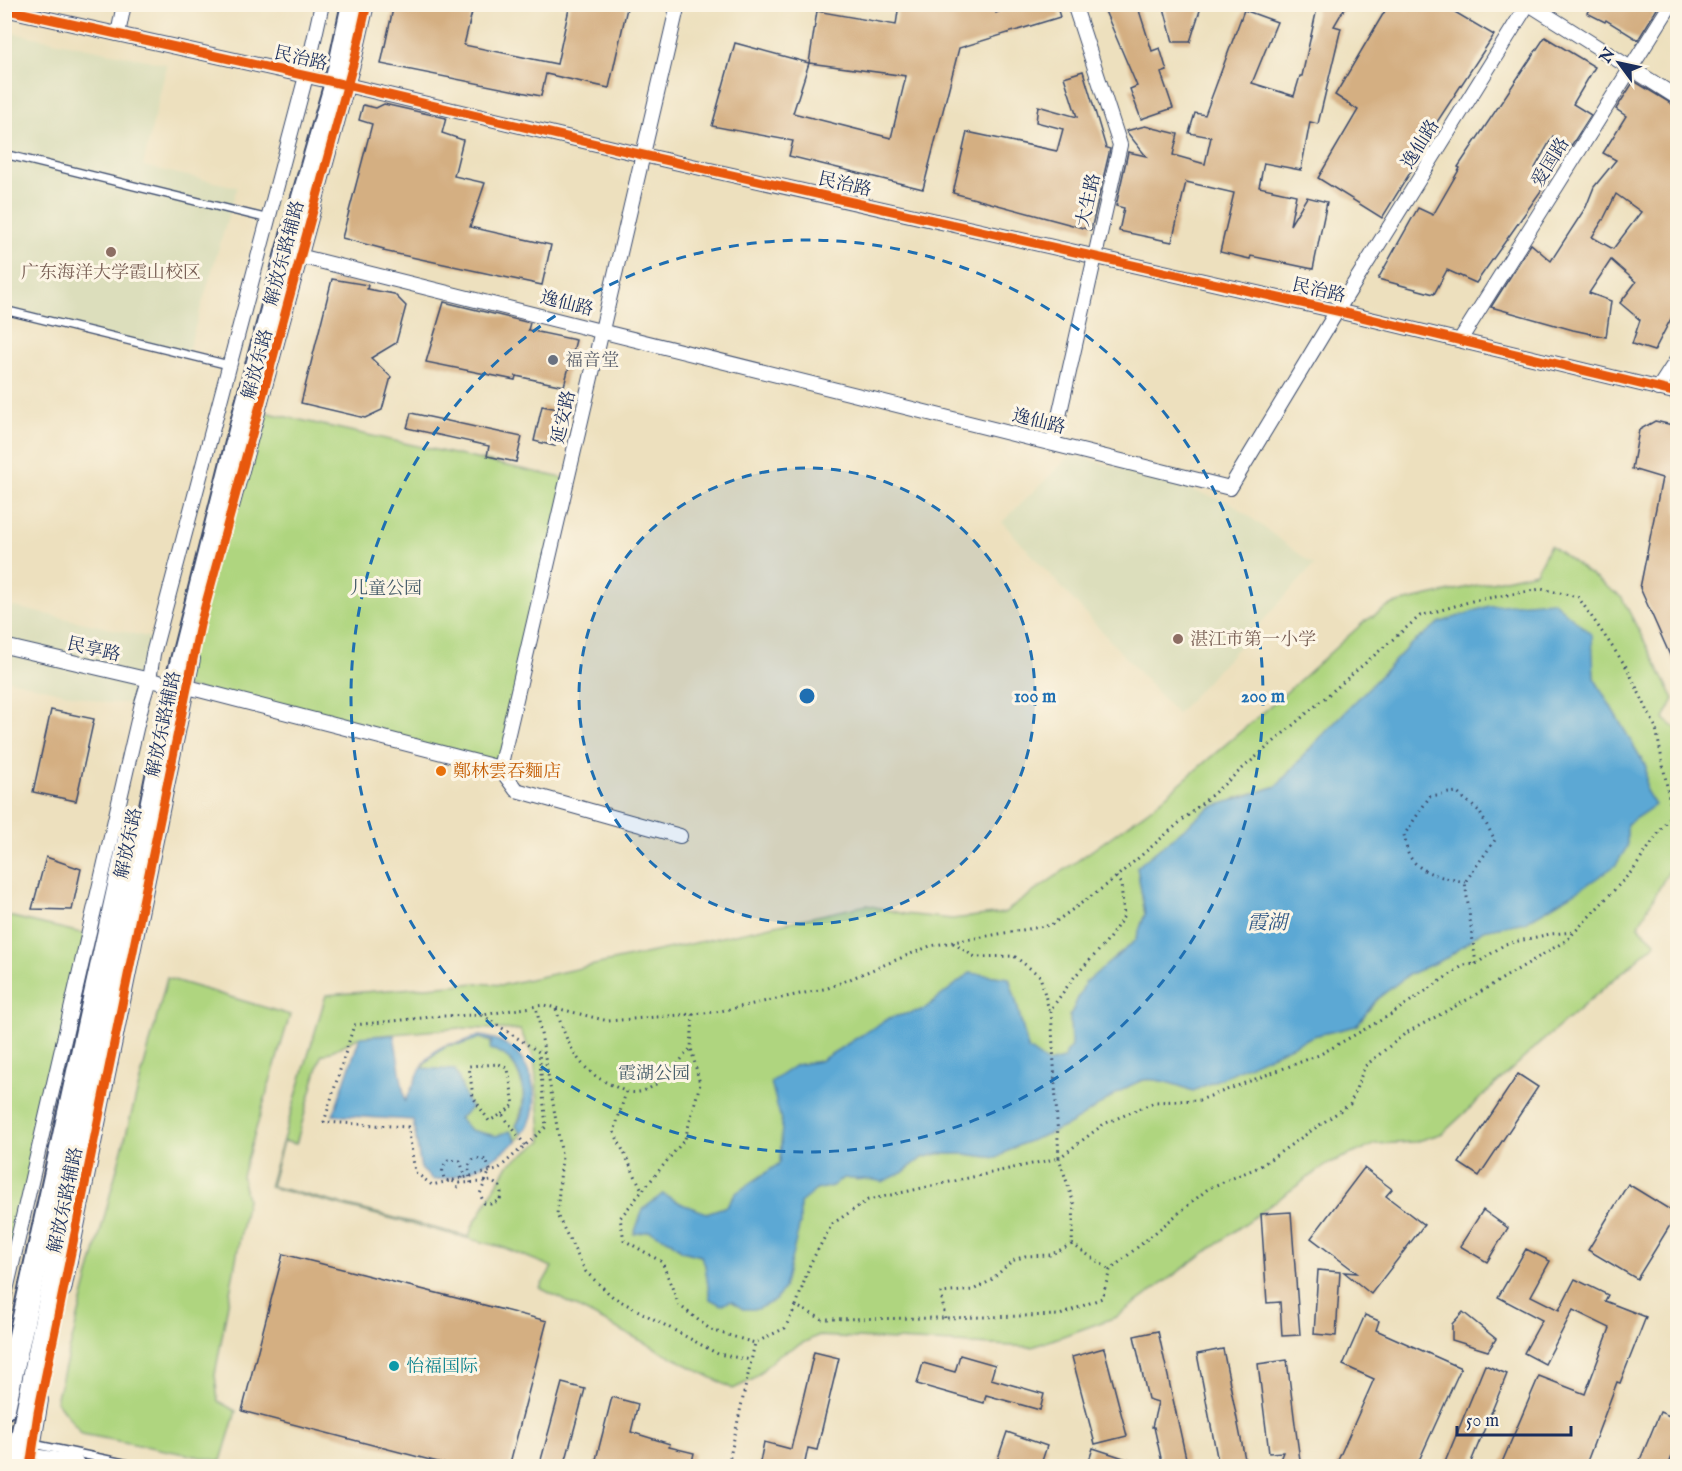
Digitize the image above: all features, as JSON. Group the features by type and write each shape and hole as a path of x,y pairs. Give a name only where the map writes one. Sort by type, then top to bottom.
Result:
{"main road":[{"name":"解放东路","path":"4,1408 163,682 343,4"},
{"name":"解放东路","path":"21,1457 163,682 245,411 287,253 322,80 353,4"},
{"path":"21,1457 68,1466"}],"street":[{"path":"118,34 124,4"},
{"name":"解放东路辅路","path":"4,1299 142,703 163,682 153,654 269,219 322,80 322,4"},
{"name":"解放东路辅路","path":"21,1457 38,1413 200,625 368,4"},
{"name":"延安路","path":"500,768 678,4"},
{"name":"大生路","path":"1053,443 1120,146 1074,4"},
{"path":"1528,4 1677,98"},
{"name":"逸仙路","path":"287,253 1230,488 1528,4"},
{"name":"爱国路","path":"1460,340 1671,4"},
{"name":"民治路","path":"4,9 1337,311 1677,393"},
{"path":"1658,389 1677,358"},
{"name":"民享路","path":"4,646 163,682 500,768"},
{"path":"500,768 516,790 680,836"}],"lane":[{"path":"4,154 269,219"},
{"path":"4,310 230,366"},
{"path":"21,1457 138,1467"}],"path":[{"path":"482,1015 540,1052 546,1127 497,1170 432,1185 415,1172 408,1127 324,1122 354,1025 441,1016 482,1015 544,1005 608,1021 716,1011 828,988 930,946 1051,925 1116,877 1420,616 1472,601 1541,589 1578,597 1628,668 1656,728 1672,813 1634,869 1567,940 1465,1001 1406,1033 1365,1066 1350,1104 1258,1167 1209,1188 1110,1270 1102,1298 1060,1315 822,1319 796,1306"},
{"path":"1465,882 1440,877 1420,868 1409,856 1404,835 1430,796 1456,792 1479,811 1495,840 1465,882 1476,964"},
{"path":"1072,1244 1074,1204 1059,1158 1051,1018 1052,1010 1075,976 1106,943 1124,916 1121,884 1116,877"},
{"path":"693,1014 691,1048 700,1084 685,1139 620,1218 624,1240 662,1262 679,1305 711,1330 755,1343 785,1328 796,1306 810,1264 832,1224 868,1200 1059,1158 1104,1124 1155,1102 1200,1100 1319,1055 1390,1016 1464,965 1476,964 1505,944 1550,934 1574,932"},
{"path":"951,942 975,957 1014,956 1041,976 1051,1018"},
{"path":"556,1009 566,1041 582,1065 603,1081 626,1092 640,1093 658,1083 691,1048"},
{"path":"537,1010 562,1156 557,1215 585,1272 613,1297 718,1354 751,1360"},
{"path":"499,1064 508,1069 514,1105 502,1114 489,1121 473,1097 469,1066 499,1064"},
{"path":"626,1092 614,1132 642,1190"},
{"path":"502,1114 525,1145"},
{"path":"457,1188 460,1183 464,1172 460,1161 448,1160 443,1166 442,1174 446,1180 460,1183 471,1183 485,1182 491,1181 500,1187 500,1200 491,1204 481,1200 481,1190 485,1182 490,1170 486,1160 476,1158 470,1162 468,1168 471,1183"},
{"path":"1072,1244 1110,1270"},
{"path":"945,1318 941,1293 973,1290 990,1281 1012,1261 1025,1256 1050,1255 1072,1244"},
{"path":"728,1467 755,1343"}],"shaded area":[{"name":"广东海洋大学霞山校区","path":"4,31 167,64 143,166 237,187 187,354 5,318"},
{"name":"湛江市第一小学","path":"1072,454 1230,502 1314,565 1177,714 1002,522"},
{"path":"5,605 153,638 142,703 106,703 5,679"}],"green space":[{"name":"儿童公园","path":"255,410 567,479 500,768 176,684"},
{"name":"霞湖公园","path":"1550,545 1622,598 1674,699 1664,719 1677,729 1677,856 1638,926 1656,943 1539,1044 1443,1133 1415,1142 1376,1144 1327,1164 1116,1317 1032,1347 817,1336 778,1355 752,1380 733,1389 540,1288 552,1267 505,1248 269,1187 326,995 477,983 503,985 867,905 904,914 952,919 1004,913 1150,809 1280,698 1365,621 1393,604 1536,572","holes":["1591,635 1594,678 1646,767 1646,791 1655,805 1627,824 1627,847 1525,922 1483,930 1448,957 1408,975 1377,999 1356,1026 1313,1036 1193,1091 1161,1081 1144,1080 1124,1089 1068,1125 1014,1148 997,1158 965,1154 937,1154 922,1158 902,1173 857,1180 844,1177 832,1186 816,1190 799,1203 800,1223 787,1270 743,1309 731,1301 710,1299 705,1265 701,1256 682,1251 671,1241 650,1231 634,1233 662,1194 706,1213 727,1206 736,1193 780,1163 783,1124 771,1082 796,1065 820,1061 889,1018 923,1010 970,973 1009,978 1028,1049 1048,1063 1063,1059 1071,1047 1070,1016 1085,983 1136,940 1145,914 1137,867 1236,798 1277,786 1314,744 1409,646","460,1028 520,1030 534,1058 542,1141 508,1165 472,1227 469,1237 271,1186 283,1141 296,1144 321,1056 360,1037"]},
{"path":"4,902 8,916 86,934 4,1304"},
{"path":"167,978 290,1015 242,1176 247,1199 215,1375 218,1401 236,1411 221,1461 82,1434 56,1401"},
{"path":"480,1038 490,1042 503,1053 520,1078 523,1097 516,1126 522,1134 517,1141 510,1131 496,1136 470,1130 459,1118 471,1108 462,1094 461,1084 421,1069 432,1056 448,1045 462,1044"}],"water":[{"name":"霞湖","path":"1553,601 1592,635 1594,678 1646,767 1646,791 1655,805 1627,824 1627,847 1616,865 1525,922 1483,930 1448,957 1408,975 1377,999 1356,1026 1313,1036 1193,1091 1161,1081 1143,1080 1123,1089 1068,1125 1014,1148 997,1158 965,1154 937,1154 922,1158 902,1173 882,1182 844,1178 832,1186 816,1190 800,1203 800,1223 784,1288 776,1300 758,1309 743,1309 731,1301 721,1305 710,1299 705,1265 701,1256 682,1251 671,1241 650,1231 634,1234 643,1209 663,1194 707,1213 727,1206 736,1193 780,1163 782,1124 771,1082 796,1065 820,1061 889,1018 923,1010 970,973 1009,978 1028,1049 1048,1063 1063,1059 1071,1046 1070,1016 1085,983 1136,940 1145,914 1137,867 1209,808 1277,786 1314,744 1409,646 1439,623 1489,606"},
{"path":"394,1035 405,1101 421,1068 455,1070 471,1108 459,1118 470,1130 496,1136 510,1131 517,1141 479,1167 457,1176 434,1180 421,1169 413,1120 333,1115 360,1037"},
{"path":"476,1037 494,1039 507,1045 518,1054 532,1080 534,1108 530,1122 522,1134 516,1126 523,1111 521,1080 507,1057 490,1049 492,1041 480,1038 462,1044 448,1045 432,1056 422,1067 428,1058 441,1047 447,1045 463,1042"}],"building":[{"path":"394,4 474,4 464,45 557,64 570,4 609,4 627,8 609,88 546,74 541,96 381,64"},
{"path":"899,4 995,4 996,13 1018,4 1056,4 1060,17 959,48 923,189 789,156 793,141 712,126 735,43 809,63 817,11 896,25","holes":["809,63 906,76 891,138 793,113"]},
{"path":"1102,4 1137,4 1152,51 1160,48 1167,71 1161,73 1173,108 1141,119 1130,89 1137,86"},
{"path":"1163,4 1202,4 1190,42 1173,42"},
{"path":"1318,4 1347,4 1334,26 1341,28 1318,124 1310,122 1301,170 1264,163 1259,187 1296,195 1290,225 1307,197 1327,202 1313,269 1220,252 1234,193 1186,182 1172,242 1119,231 1124,208 1116,206 1128,152 1146,156 1126,131 1145,126 1178,134 1173,155 1205,164 1211,137 1189,133 1195,113 1205,115 1244,10 1277,22 1252,83 1294,96 1300,76 1302,76"},
{"path":"1389,4 1400,4 1408,10 1412,4 1457,4 1453,11 1494,35 1414,157 1418,160 1382,218 1318,178 1358,110 1335,95"},
{"path":"1592,4 1660,4 1638,40 1606,20 1605,22 1587,13"},
{"path":"1545,37 1595,67 1573,104 1591,115 1571,146 1553,136 1535,168 1550,178 1476,283 1447,270 1434,294 1378,279 1418,208 1433,215 1460,168 1458,167"},
{"path":"1083,71 1106,148 1110,149 1091,230 953,193 967,132 1057,151 1063,129 1036,122 1038,106 1077,117 1064,77"},
{"path":"1634,81 1677,107 1677,307 1654,351 1632,344 1640,320 1620,303 1636,282 1611,260 1589,293 1611,301 1606,337 1491,307 1531,244 1551,261 1586,207 1594,187 1616,160 1603,153 1626,116 1616,109","holes":["1616,194 1641,212 1613,249 1592,237"]},
{"path":"384,104 446,118 442,133 463,140 454,176 485,183 470,227 551,245 542,285 383,251 384,249 342,238 372,124 359,120 363,105 376,108"},
{"path":"332,279 368,285 367,289 394,294 406,306 396,343 371,358 391,377 382,410 365,418 301,403"},
{"path":"444,302 530,323 528,330 576,340 564,386 516,376 515,380 426,362"},
{"path":"542,406 564,410 555,446 534,441"},
{"path":"411,413 522,437 516,462 487,456 489,446 407,428"},
{"path":"1655,421 1677,426 1677,671 1640,588 1662,478 1632,469 1639,430"},
{"path":"51,710 94,719 76,801 33,792"},
{"path":"46,857 81,869 72,910 32,909"},
{"path":"1518,1074 1538,1087 1479,1176 1459,1163"},
{"path":"1364,1168 1392,1189 1386,1196 1424,1225 1371,1294 1344,1272 1357,1273 1311,1238"},
{"path":"1628,1184 1677,1214 1637,1279 1588,1250"},
{"path":"1483,1210 1508,1228 1487,1262 1460,1246"},
{"path":"1291,1212 1300,1335 1282,1336 1280,1302 1267,1303 1261,1214"},
{"path":"1526,1249 1550,1261 1531,1296 1559,1310 1575,1279 1608,1295 1605,1301 1646,1317 1620,1383 1617,1382 1585,1467 1500,1467 1539,1376 1585,1394 1610,1328 1573,1310 1545,1364 1524,1353 1542,1320 1498,1297"},
{"name":"怡福国际","path":"283,1254 547,1321 509,1467 457,1467 242,1411"},
{"path":"1318,1270 1340,1272 1336,1336 1314,1334"},
{"path":"1463,1312 1496,1339 1488,1351 1452,1340 1452,1324"},
{"path":"1365,1315 1379,1321 1376,1330 1461,1368 1416,1467 1335,1467 1374,1379 1343,1365"},
{"path":"1158,1331 1188,1467 1163,1467 1154,1427 1152,1427 1158,1402 1148,1399 1134,1336"},
{"path":"1104,1348 1127,1436 1095,1444 1072,1357"},
{"path":"1223,1349 1245,1459 1244,1467 1219,1467 1197,1354"},
{"path":"814,1352 839,1358 817,1450 808,1448 804,1467 759,1467 764,1442 791,1449"},
{"path":"960,1355 995,1365 991,1379 1044,1394 1040,1410 986,1395 984,1403 917,1384 923,1363 955,1372"},
{"path":"1287,1360 1301,1467 1277,1467 1283,1452 1269,1453 1258,1364"},
{"path":"1485,1365 1507,1374 1469,1467 1443,1467"},
{"path":"562,1383 585,1389 564,1467 539,1467"},
{"path":"612,1397 638,1404 631,1432 670,1444 669,1447 694,1453 691,1467 594,1467"},
{"path":"1660,1412 1677,1419 1677,1443 1668,1467 1637,1467"},
{"path":"1007,1432 1047,1446 1040,1467 995,1467"},
{"path":"1093,1448 1142,1464 1141,1467 1087,1467"}],"cycle path":[{"path":"31,1460 38,1413 200,625 355,57 367,4"},
{"path":"4,9 1337,311 1678,393"}],"place":[{"name":"广东海洋大学霞山校区","path":"111,252"},
{"name":"福音堂","path":"553,360"},
{"name":"湛江市第一小学","path":"1178,639"},
{"name":"鄭林雲吞麵店","path":"441,771"},
{"name":"怡福国际","path":"394,1366"}]}
